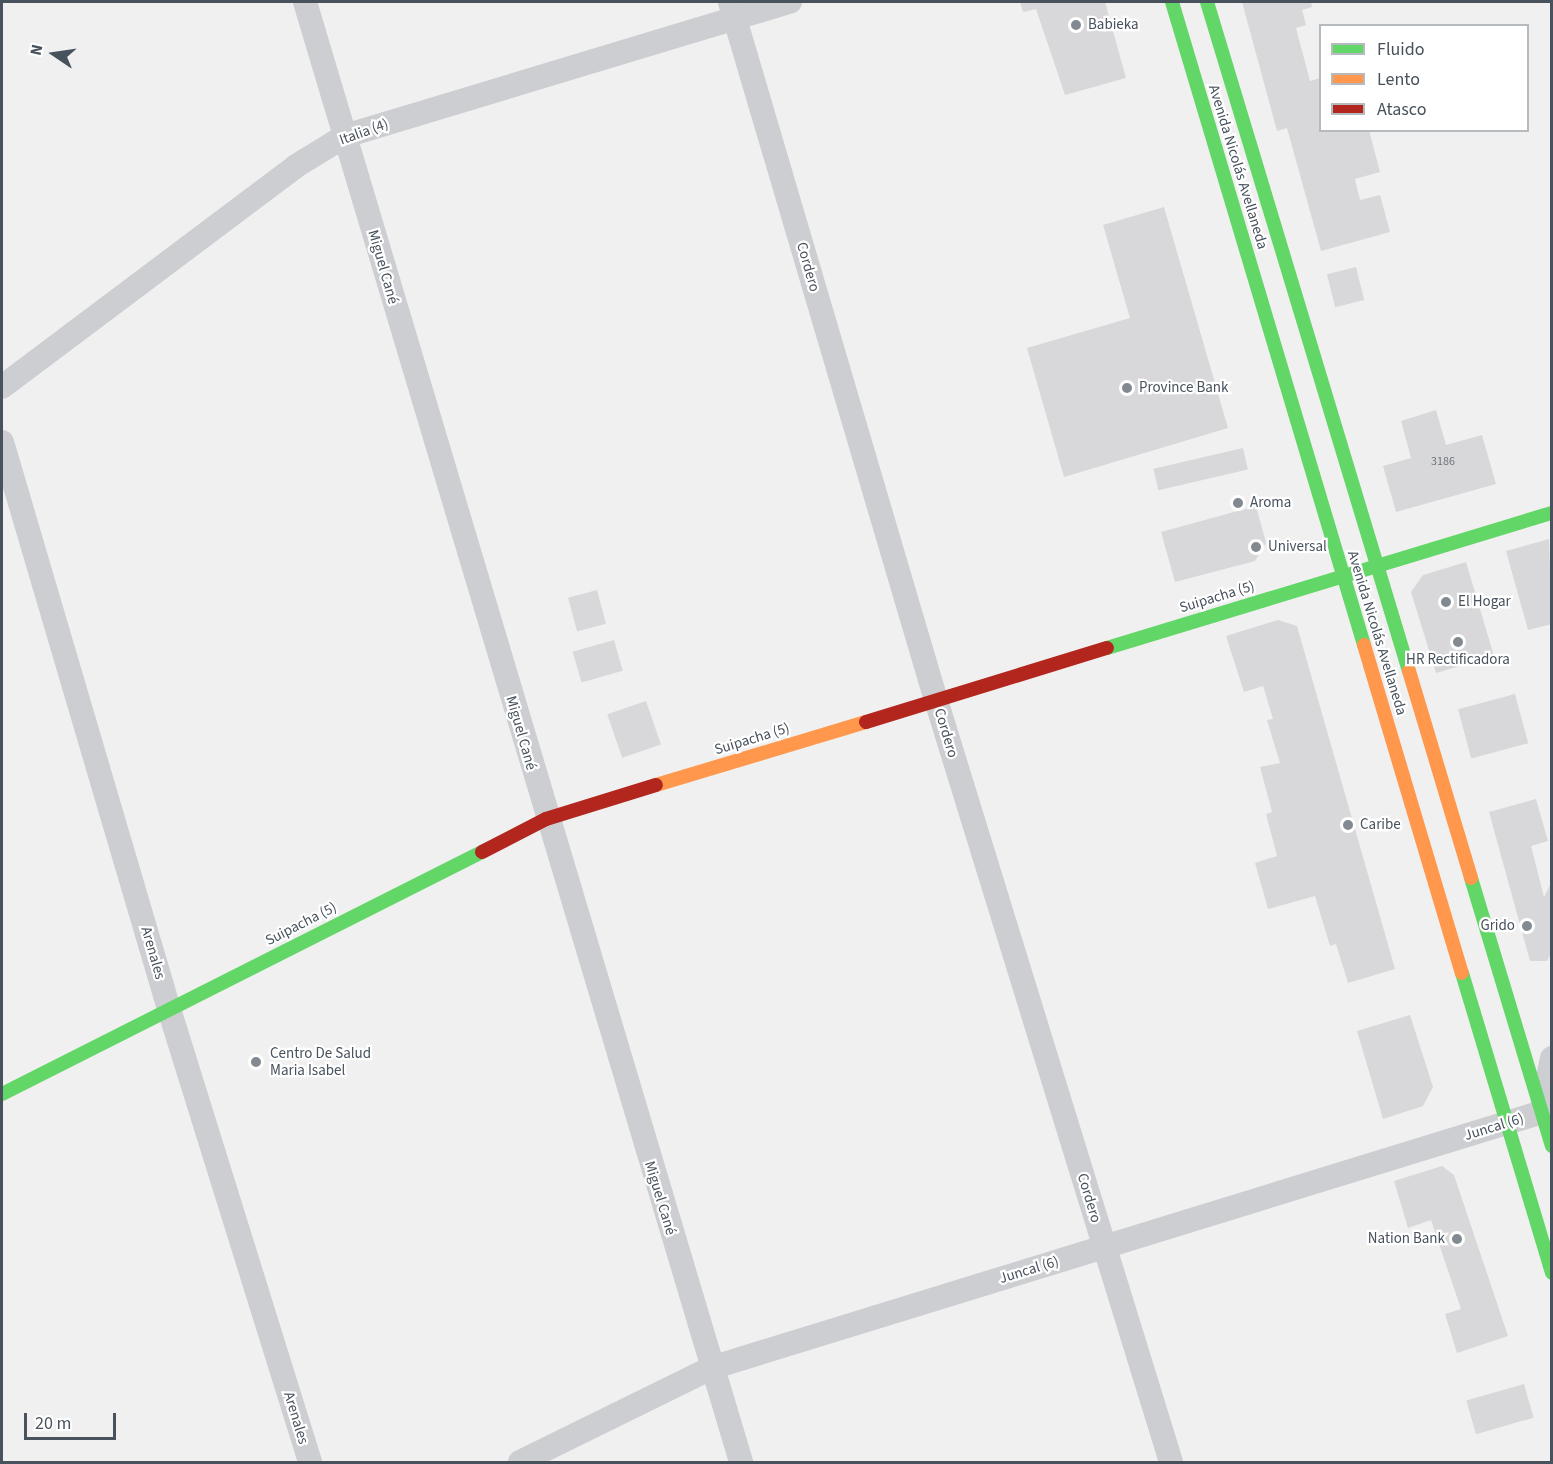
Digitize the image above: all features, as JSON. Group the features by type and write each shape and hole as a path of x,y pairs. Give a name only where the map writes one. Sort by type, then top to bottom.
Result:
{"main road":[{"name":"Avenida Nicolás Avellaneda","path":"1172,2 1551,1273"},
{"name":"Avenida Nicolás Avellaneda","path":"1206,2 1546,1111 1551,1146"},
{"name":"Suipacha (5)","path":"2,1094 546,819 1551,513"}],"street":[{"name":"Miguel Cané","path":"305,2 546,819 741,1462"},
{"name":"Italia (4)","path":"2,387 296,166 345,136 732,10 790,2"},
{"name":"Cordero","path":"732,10 936,700 1171,1462"},
{"name":"Arenales","path":"2,442 169,1009 310,1462"},
{"path":"1546,1111 1551,1058"},
{"name":"Juncal (6)","path":"520,1462 711,1368 1546,1111"}],"building":[{"path":"1020,2 1105,2 1126,78 1065,95 1036,9 1023,12"},
{"path":"1242,2 1311,2 1312,7 1302,10 1306,25 1296,28 1310,81 1319,78 1319,132 1370,132 1380,172 1355,179 1360,200 1380,195 1390,232 1321,251 1287,128 1277,131"},
{"name":"Province Bank","path":"1164,207 1228,428 1064,477 1027,348 1130,318 1103,225"},
{"path":"1356,267 1364,300 1335,307 1327,274"},
{"path":"1436,410 1446,445 1482,435 1496,484 1396,512 1383,466 1411,458 1401,421"},
{"path":"1243,448 1248,469 1158,490 1153,469"},
{"path":"1256,506 1266,543 1255,561 1175,582 1161,532"},
{"path":"1549,539 1552,624 1528,630 1506,551"},
{"path":"1466,562 1494,656 1436,673 1411,592 1423,575"},
{"path":"597,590 606,624 577,632 568,598"},
{"path":"1278,620 1297,626 1395,969 1348,983 1336,944 1330,946 1315,896 1268,909 1255,863 1277,856 1266,814 1272,812 1260,767 1280,763 1267,720 1273,719 1263,686 1244,692 1226,636"},
{"path":"614,640 623,671 581,683 573,652"},
{"path":"1515,694 1528,743 1471,759 1458,709"},
{"path":"646,701 661,744 622,758 607,714"},
{"path":"1536,799 1548,841 1531,846 1544,897 1552,881 1552,952 1547,961 1530,961 1489,812"},
{"path":"1410,1015 1433,1087 1423,1106 1383,1119 1357,1031"},
{"path":"1442,1166 1454,1175 1508,1336 1457,1353 1445,1314 1461,1309 1431,1220 1408,1228 1394,1181"},
{"path":"1524,1384 1534,1418 1476,1434 1466,1401"}],"traffic: fast":[{"path":"1172,2 1364,645"},
{"path":"1207,2 1409,671"},
{"path":"1107,648 1552,513"},
{"path":"2,1094 482,852"},
{"path":"1471,878 1552,1146"},
{"path":"1462,973 1552,1273"}],"traffic: slow":[{"path":"1364,645 1462,973"},
{"path":"1409,671 1471,878"},
{"path":"656,785 866,722"}],"traffic: jam":[{"path":"866,722 1107,648"},
{"path":"482,852 546,819 656,785"}],"place":[{"name":"Babieka","path":"1076,25"},
{"name":"Province Bank","path":"1127,388"},
{"name":"Aroma","path":"1238,503"},
{"name":"Universal","path":"1256,547"},
{"name":"El Hogar","path":"1446,602"},
{"name":"HR Rectificadora","path":"1458,642"},
{"name":"Caribe","path":"1348,825"},
{"name":"Grido","path":"1527,926"},
{"name":"Centro De Salud Maria Isabel","path":"256,1062"},
{"name":"Nation Bank","path":"1457,1239"}]}
